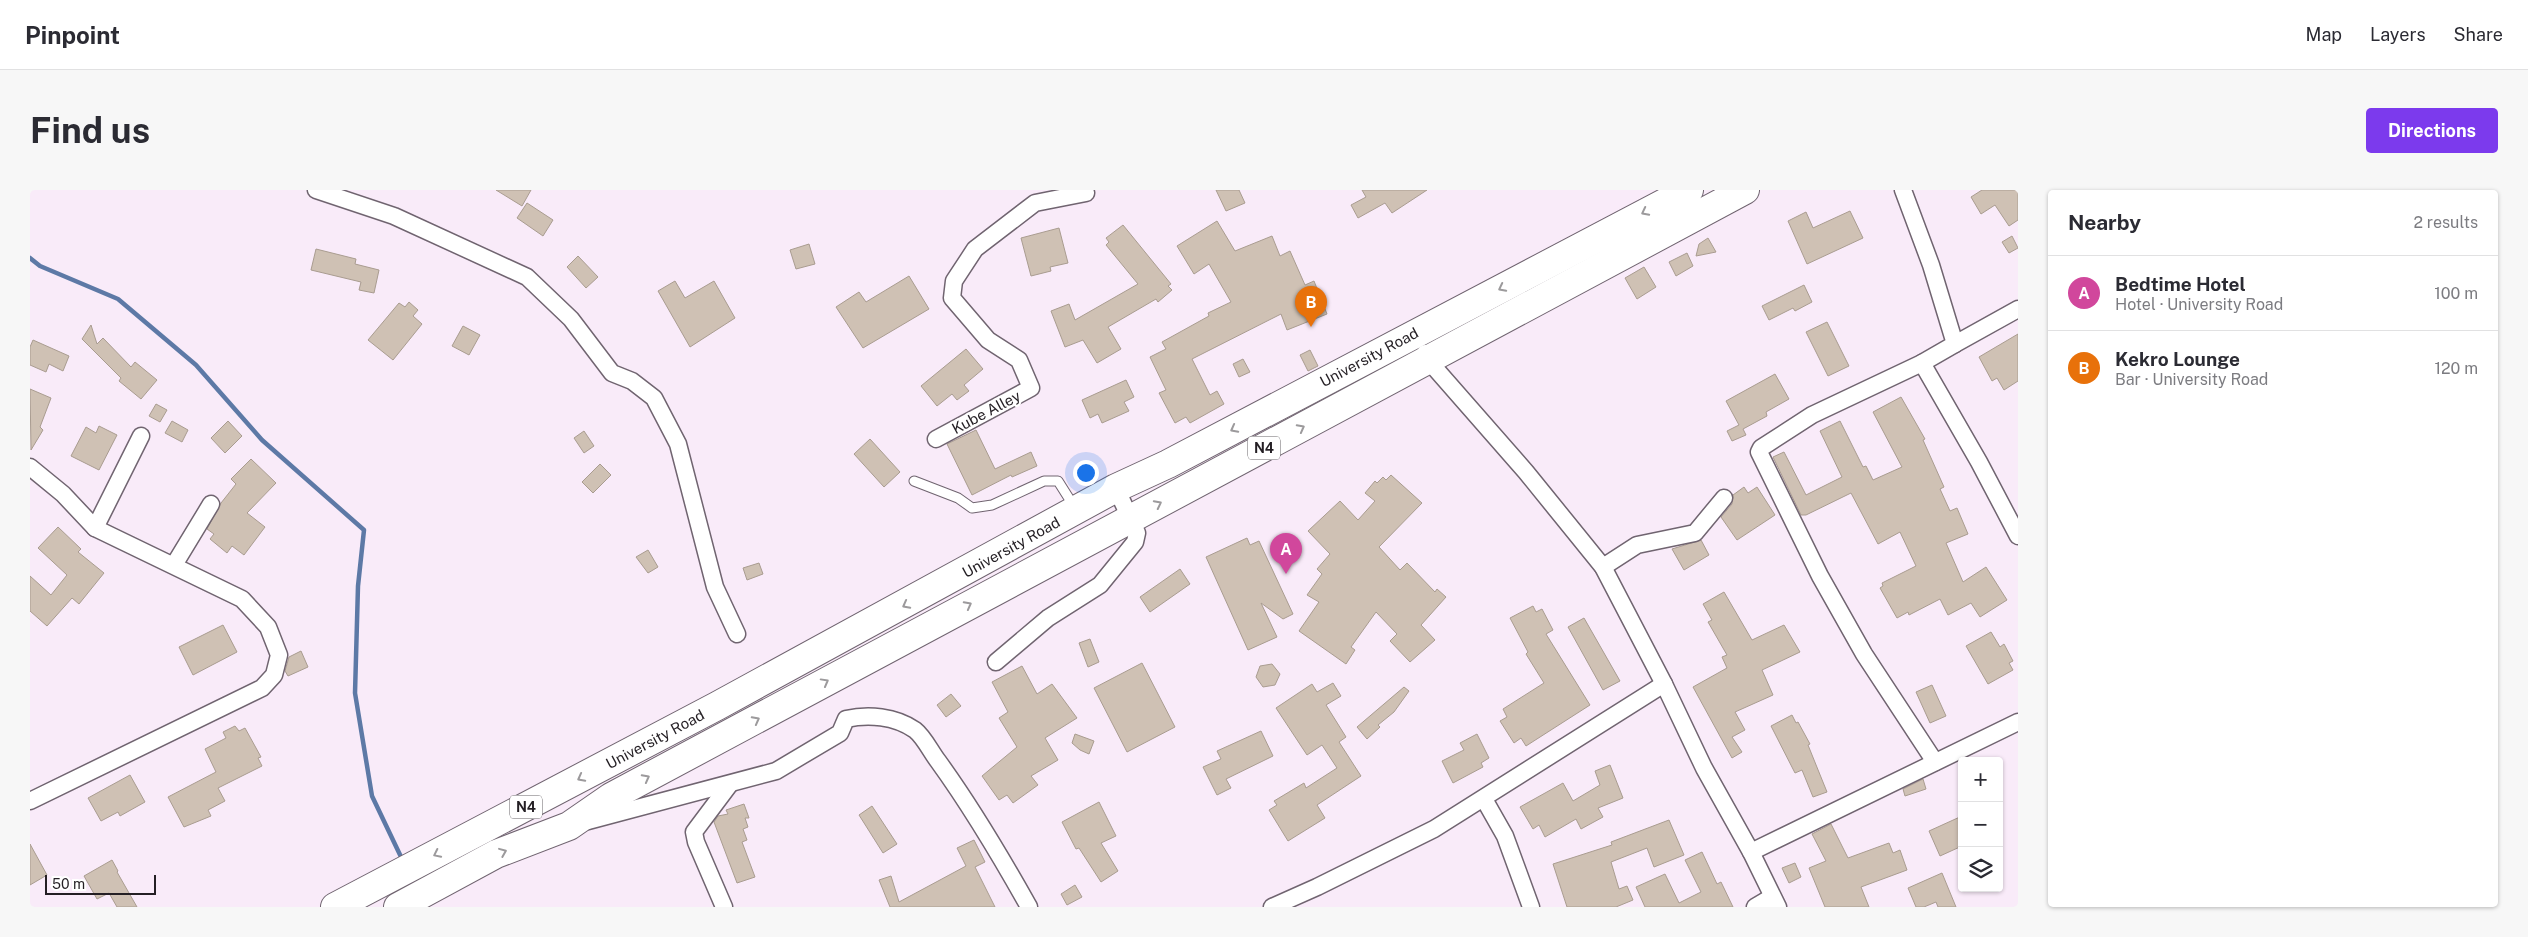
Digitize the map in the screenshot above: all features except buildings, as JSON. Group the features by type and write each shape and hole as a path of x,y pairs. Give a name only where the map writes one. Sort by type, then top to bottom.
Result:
{"highway":[{"name":"University Road","path":"335,907 717,706 1116,488 1168,464 1689,190"},
{"name":"University Road","path":"398,907 496,854 569,826 612,797 1426,359 1745,190"}],"street":[{"path":"316,190 403,220 527,277 571,319 612,374 632,381 654,398 678,444 715,587 737,634"},
{"path":"1904,190 1931,265 1955,344"},
{"name":"Kube Alley","path":"936,439 1031,388 1018,360 988,340 952,298 954,281 975,249 1035,203 1086,191"},
{"path":"1935,762 1864,654 1820,576 1760,452 1761,448 1812,415 1922,363 2018,309"},
{"path":"1418,331 1426,359 1526,472 1603,567 1664,684 1704,768 1751,852 1775,902 1754,907"},
{"path":"1922,363 1979,462 2018,536"},
{"path":"95,528 141,436"},
{"path":"30,467 63,494 95,528 242,599 268,628 279,655 274,675 262,688 30,801"},
{"path":"996,662 1048,618 1100,585 1138,538 1131,518 1116,488"},
{"path":"1603,567 1637,545 1695,533 1724,498"},
{"path":"174,565 211,504"},
{"path":"1272,907 1317,887 1434,829 1484,799 1518,774 1664,684"},
{"path":"569,826 776,771 840,733 846,719 865,715 888,719 916,731 957,787 1003,859 1029,907"},
{"path":"1751,852 2018,722"},
{"path":"724,907 696,842 694,832 730,784"},
{"path":"1484,799 1505,836 1531,907"}],"lane":[{"path":"914,481 958,498 972,508 992,505 1044,481 1058,481 1077,510"}],"waterway":[{"path":"30,258 40,266 118,299 196,365 262,440 364,530 358,586 355,693 372,796 402,859"}],"place":[{"name":"Kekro Lounge","path":"1311,327"},
{"name":"Bedtime Hotel","path":"1286,574"}]}
